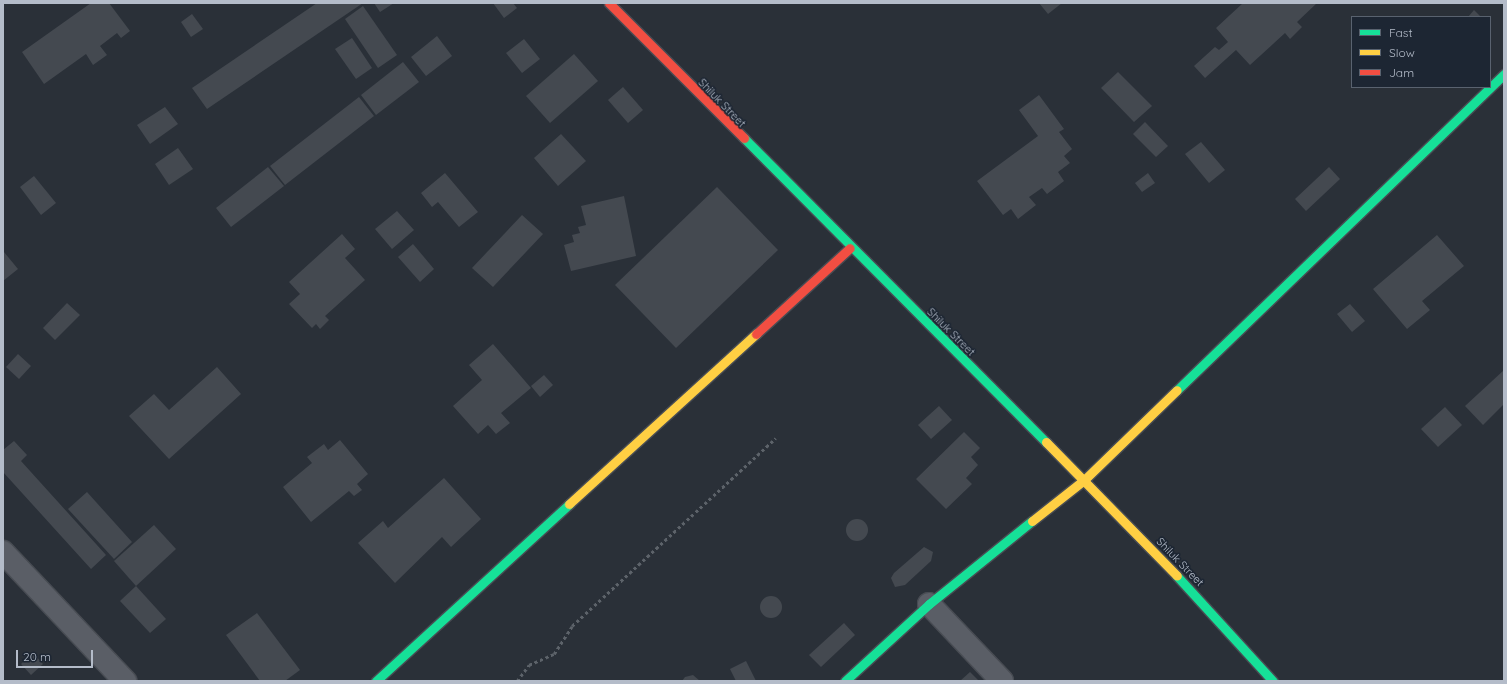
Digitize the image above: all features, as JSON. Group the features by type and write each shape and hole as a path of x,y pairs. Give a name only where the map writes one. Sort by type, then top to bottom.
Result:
{"street":[{"name":"Shiluk Street","path":"609,3 850,248 1084,480 1223,624 1273,681"},
{"path":"1491,87 1504,74"},
{"path":"845,681 929,604 1084,480 1490,88"},
{"path":"376,681 850,248"},
{"path":"3,552 125,681"},
{"path":"929,604 1002,681"}],"path":[{"path":"517,681 529,665 554,654 572,626 776,438"}],"building":[{"path":"91,3 109,3 130,31 121,38 117,33 100,46 107,55 93,65 86,54 44,84 22,52"},
{"path":"317,3 363,3 207,109 192,88"},
{"path":"374,3 394,3 380,12"},
{"path":"493,3 513,3 517,8 504,18"},
{"path":"1039,3 1062,3 1048,14"},
{"path":"1243,3 1317,3 1297,22 1302,27 1290,39 1285,33 1250,65 1236,50 1205,78 1194,66 1215,47 1219,50 1228,42 1216,28"},
{"path":"363,6 397,55 378,68 345,19"},
{"path":"1474,10 1480,16 1469,16"},
{"path":"192,14 203,29 191,37 181,22"},
{"path":"437,36 452,56 426,76 411,57"},
{"path":"352,38 372,68 356,79 335,49"},
{"path":"524,39 540,59 522,73 506,53"},
{"path":"574,54 598,81 550,123 526,96"},
{"path":"403,62 419,82 376,115 361,95"},
{"path":"1118,72 1152,106 1134,122 1101,88"},
{"path":"623,87 643,110 628,123 608,100"},
{"path":"1039,95 1064,129 1059,132 1072,149 1064,156 1070,163 1058,172 1064,181 1047,194 1042,188 1029,197 1036,205 1018,219 1011,209 1003,215 977,181 1038,136 1019,110"},
{"path":"359,97 374,116 285,185 270,166"},
{"path":"165,107 178,124 150,144 137,125"},
{"path":"1145,122 1168,146 1156,157 1133,134"},
{"path":"561,134 586,161 558,186 534,158"},
{"path":"1201,142 1225,170 1209,183 1185,154"},
{"path":"178,148 193,169 169,185 155,164"},
{"path":"268,167 284,186 231,227 216,208"},
{"path":"1329,167 1340,179 1306,211 1295,199"},
{"path":"445,173 478,212 459,227 438,202 432,207 421,193"},
{"path":"1148,173 1155,183 1142,192 1135,183"},
{"path":"34,176 56,203 41,215 20,187"},
{"path":"717,187 778,250 676,348 615,285"},
{"path":"624,196 636,256 571,271 564,245 574,242 572,235 580,233 578,227 586,225 581,206"},
{"path":"397,211 414,230 392,249 375,229"},
{"path":"522,215 543,234 493,287 472,268"},
{"path":"342,234 355,249 345,258 365,280 325,316 329,320 320,329 316,324 312,328 289,304 300,294 289,282"},
{"path":"1437,235 1464,266 1422,301 1430,310 1407,329 1373,289"},
{"path":"413,244 434,269 420,282 398,257"},
{"path":"4,252 18,269 3,281 3,253"},
{"path":"67,303 80,315 55,340 43,328"},
{"path":"1350,304 1365,321 1352,332 1337,314"},
{"path":"493,344 531,388 501,413 510,423 496,434 488,425 478,434 453,406 482,380 469,365"},
{"path":"18,354 31,366 19,379 6,367"},
{"path":"217,367 241,394 169,459 129,416 154,394 169,410"},
{"path":"1504,370 1504,404 1483,425 1465,406"},
{"path":"544,375 553,385 540,397 531,386"},
{"path":"939,406 952,420 931,439 918,425"},
{"path":"1445,407 1462,425 1438,447 1421,429"},
{"path":"964,432 980,448 971,457 978,465 966,478 972,484 946,509 916,479"},
{"path":"340,440 368,474 357,484 362,490 354,496 349,491 311,522 283,487 312,463 307,457 324,444 328,450"},
{"path":"14,441 27,455 21,461 106,555 91,569 3,472 3,450"},
{"path":"444,478 481,519 451,547 442,537 395,583 358,543 383,521 388,528"},
{"path":"87,492 132,542 114,559 68,509"},
{"path":"857,519 865,522 868,530 865,538 857,541 849,538 846,530 849,522"},
{"path":"154,525 176,549 136,586 114,561"},
{"path":"924,547 933,552 931,561 905,585 895,587 891,578 894,573"},
{"path":"136,586 166,619 150,633 120,601"},
{"path":"767,596 775,596 782,603 782,611 775,618 767,618 760,611 760,603"},
{"path":"257,613 300,670 285,681 260,681 226,635"},
{"path":"844,623 855,635 821,667 809,655"},
{"path":"33,653 43,664 31,675 21,664"},
{"path":"746,661 756,681 736,681 730,669"},
{"path":"970,672 979,681 960,681"},
{"path":"693,675 700,681 682,681 685,677"}],"traffic: fast":[{"path":"1491,87 1504,74"},
{"path":"1177,390 1490,88"},
{"path":"744,138 1046,442"},
{"path":"376,681 569,504"},
{"path":"845,681 929,604 1032,521"},
{"path":"1177,576 1273,681"}],"traffic: slow":[{"path":"569,504 756,334"},
{"path":"1032,521 1084,480 1177,390"},
{"path":"1046,442 1177,576"}],"traffic: jam":[{"path":"609,3 744,138"},
{"path":"756,334 850,248"}]}
